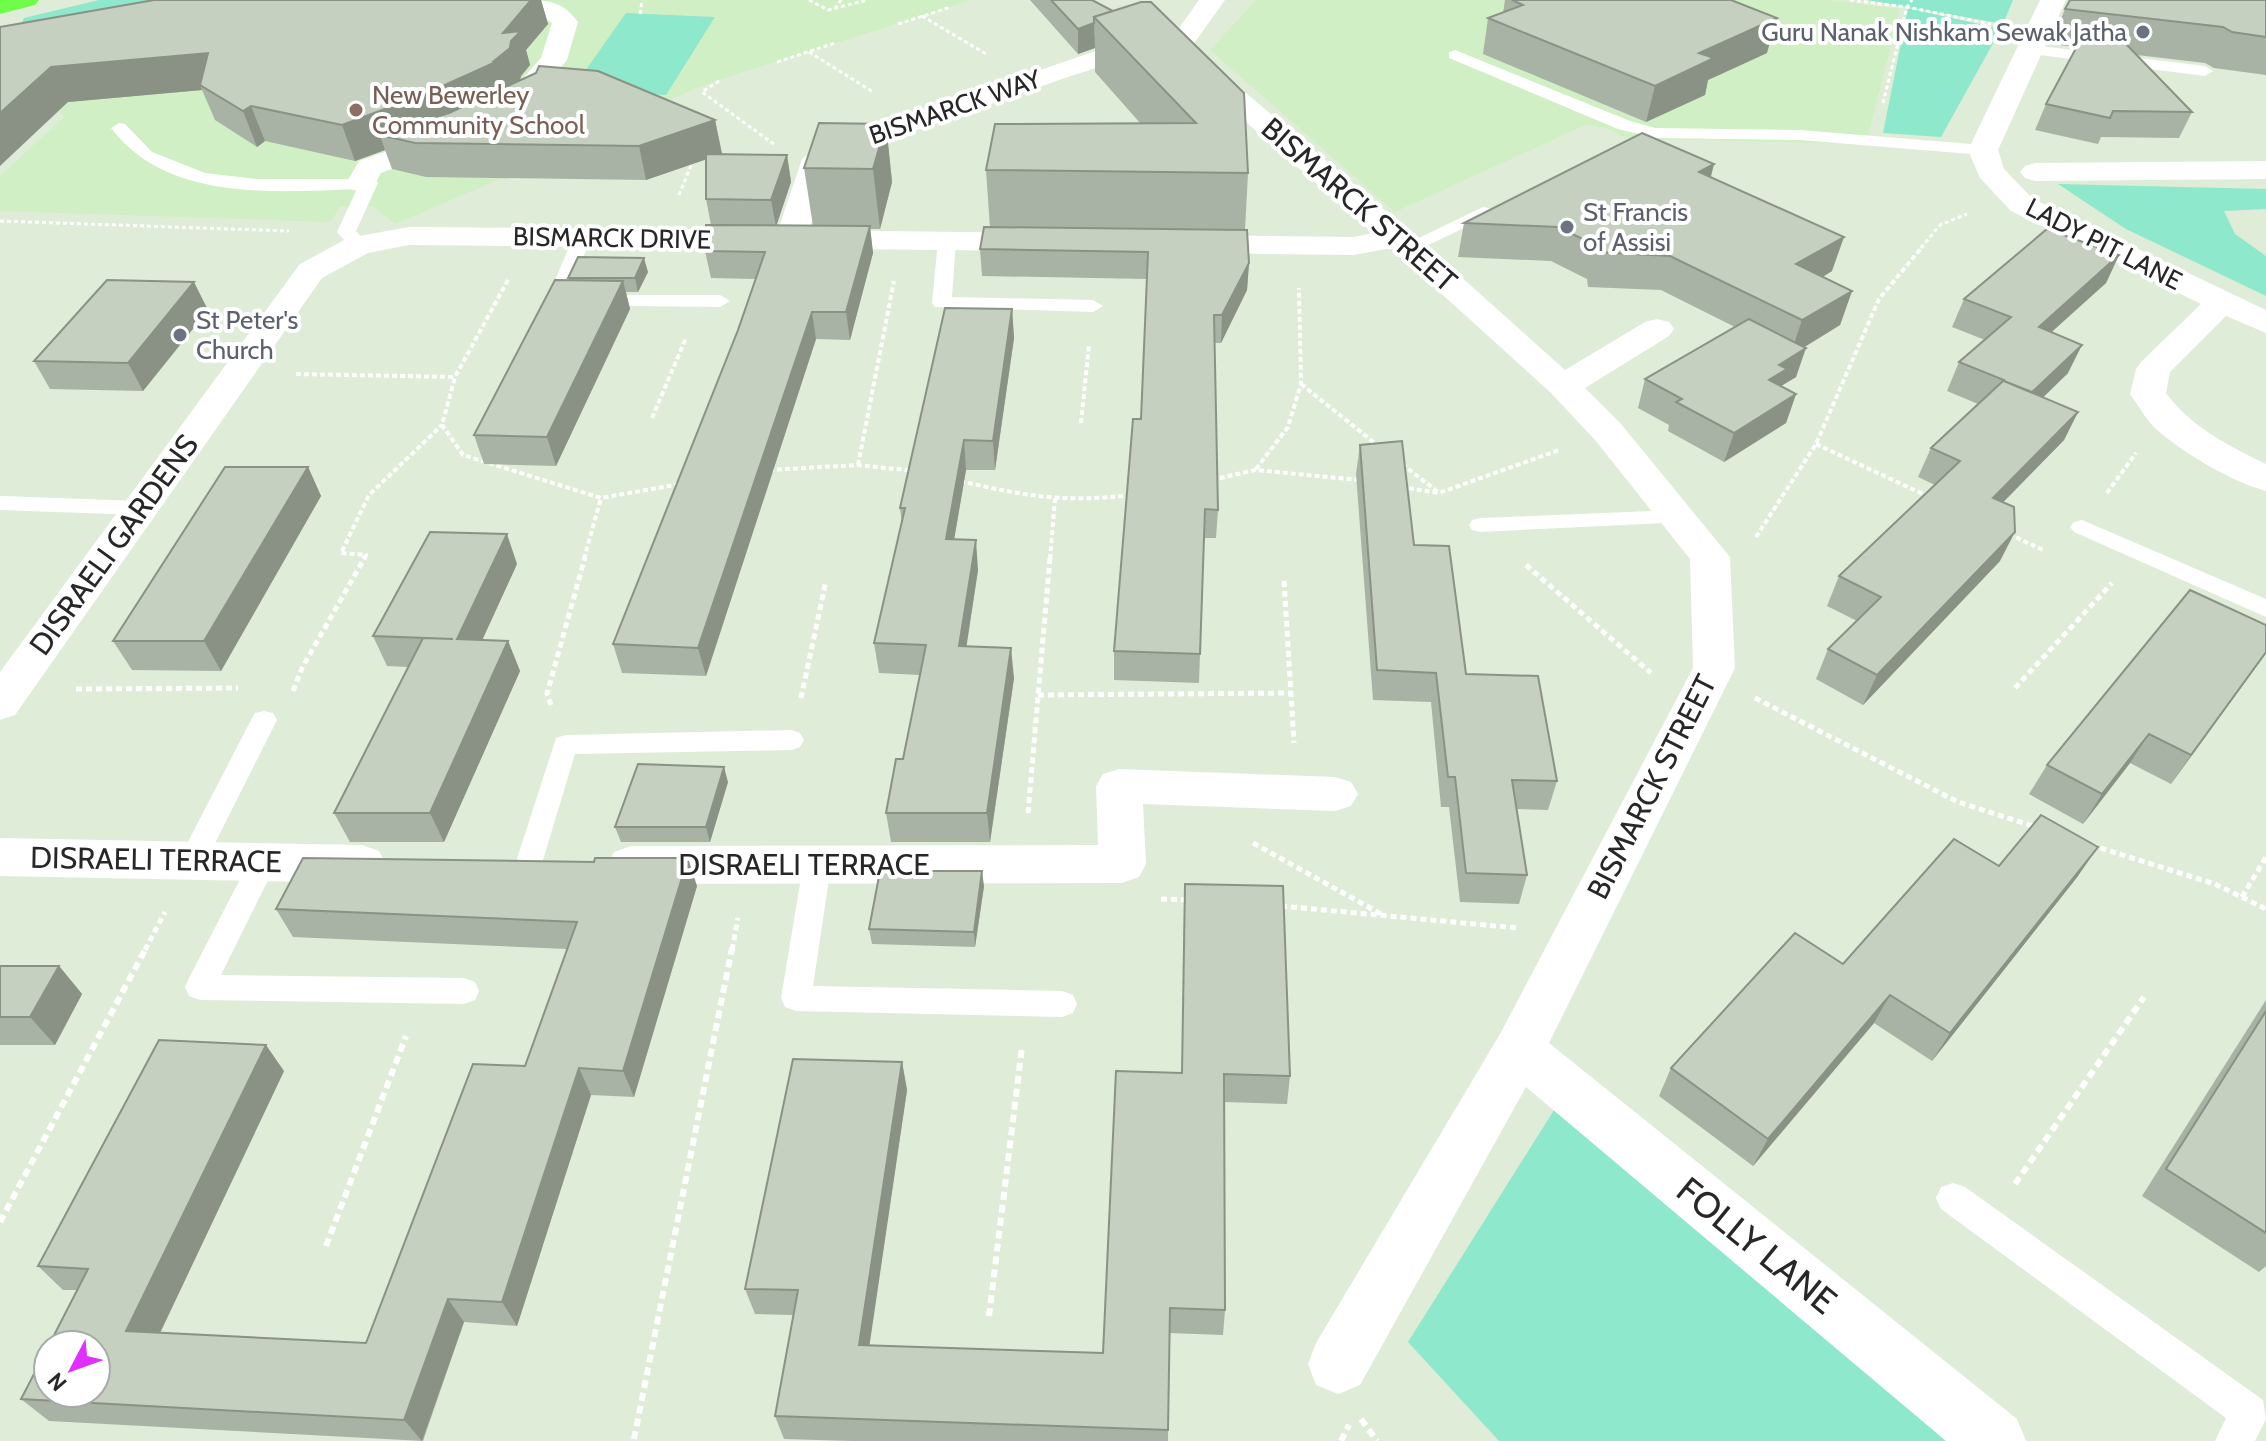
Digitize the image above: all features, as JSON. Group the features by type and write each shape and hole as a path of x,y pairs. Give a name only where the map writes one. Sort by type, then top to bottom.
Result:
{"main road":[{"path":"0,6 26,0"}],"street":[{"path":"361,183 369,167 382,160 481,122 534,97 537,78 554,60 565,22 554,11 533,0"},
{"path":"1179,46 1212,0"},
{"path":"1983,150 2053,0"},
{"name":"BISMARCK WAY","path":"817,159 830,151 1137,46 1179,46"},
{"name":"BISMARCK STREET","path":"1179,46 1193,62 1403,242 1563,386 1608,432 1710,557 1714,668 1519,1050 1338,1364"},
{"name":"LADY PIT LANE","path":"1983,150 1990,172 2022,205 2266,323"},
{"path":"790,240 817,159"},
{"path":"2035,172 2266,170"},
{"name":"BISMARCK DRIVE","path":"236,376 311,271 353,238 1070,243"},
{"path":"1164,244 1354,246 1403,242"},
{"path":"2221,303 2153,369 2148,394 2168,421 2219,455 2266,479"},
{"path":"1563,386 1657,329"},
{"name":"DISRAELI GARDENS","path":"5,697 236,376"},
{"path":"1122,864 1119,786 1316,793"},
{"name":"DISRAELI TERRACE","path":"0,857 404,864"},
{"name":"DISRAELI TERRACE","path":"482,865 1122,864"},
{"name":"FOLLY LANE","path":"1519,1050 1995,1441"}],"lane":[{"path":"2035,42 2205,71"},
{"path":"1455,55 1624,125 1655,133 1874,139 1983,150"},
{"path":"119,128 147,157 203,178 280,187 369,183 353,238"},
{"path":"1403,242 1483,212"},
{"path":"582,238 556,301 711,301"},
{"path":"947,241 942,303 1093,306"},
{"path":"0,503 141,508"},
{"path":"1480,525 1677,517"},
{"path":"2082,527 2266,609"},
{"path":"192,861 264,720"},
{"path":"529,865 565,745 791,740"},
{"path":"263,862 200,987 464,991"},
{"path":"817,866 796,998 1062,1004"},
{"path":"1953,1198 2250,1413 2234,1441"}],"path":[{"path":"640,14 642,0"},
{"path":"809,0 823,9 867,0"},
{"path":"834,9 841,0"},
{"path":"1850,0 1907,7 2035,42"},
{"path":"1874,139 1907,7 1912,0"},
{"path":"898,24 951,7"},
{"path":"922,16 1032,80"},
{"path":"777,62 835,43"},
{"path":"809,52 919,120"},
{"path":"719,81 702,92 790,156 817,159"},
{"path":"1710,557 1759,536 1816,444 1879,299 1940,225 1979,209 2022,205"},
{"path":"0,221 353,238"},
{"path":"264,720 296,688 302,668 366,555 341,553 369,495 442,425 455,377 532,237"},
{"path":"858,465 902,241"},
{"path":"1255,470 1288,427 1301,384 1299,245"},
{"path":"652,418 711,301"},
{"path":"1081,423 1093,306"},
{"path":"236,376 455,377"},
{"path":"1998,530 2054,556 2082,527 2153,429 2168,421"},
{"path":"442,425 463,455 601,498 686,483"},
{"path":"1395,486 1439,493 1608,432"},
{"path":"1816,444 1928,497"},
{"path":"764,471 858,465 926,473"},
{"path":"1198,483 1255,470 1366,481"},
{"path":"954,479 1023,496 1055,499 1083,501 1140,494"},
{"path":"565,745 547,694 601,498"},
{"path":"1023,864 1055,499"},
{"path":"791,740 826,581"},
{"path":"1284,581 1291,693 1316,793"},
{"path":"2015,688 2113,583"},
{"path":"1710,675 1958,802 2049,831"},
{"path":"5,697 248,688"},
{"path":"280,688 296,688"},
{"path":"1038,695 1291,693"},
{"path":"1229,790 1252,842 1386,916"},
{"path":"2079,841 2215,884 2266,909"},
{"path":"2242,897 2266,857"},
{"path":"0,1222 192,861"},
{"path":"1122,864 1150,898 1196,901"},
{"path":"634,1440 748,866"},
{"path":"1272,905 1578,933"},
{"path":"326,1246 423,990"},
{"path":"1988,1223 2144,997"},
{"path":"989,1316 1027,1004"},
{"path":"1355,1412 1377,1441"}],"shaded area":[{"path":"99,0 178,0 16,35 24,18"},
{"name":"New Bewerley Community School","path":"178,0 972,0 715,81 655,105 649,115 395,224 372,206 340,207 330,222 0,211 0,176 64,117 16,51"},
{"path":"1256,0 1828,0 1900,9 1866,144 1661,139 1647,147 1606,128 1585,125 1395,212 1210,50"},
{"path":"1867,0 2013,0 2003,24"},
{"path":"1908,8 2001,29 1941,137 1883,133"},
{"path":"626,13 715,17 666,95 571,91"},
{"path":"2058,184 2266,189 2266,209 2224,211 2235,234 2266,256 2266,296 2126,229"},
{"path":"1561,1099 1968,1441 1499,1441 1408,1342"}],"building":[{"path":"154,0 531,0 503,33 521,31 511,41 510,48 494,61 498,61 425,94 342,125 251,106 243,111 200,85 208,53 51,67 0,113 0,27"},
{"path":"1051,0 1092,0 1113,11 1094,17 1094,23 1078,29"},
{"path":"1512,0 1731,0 1777,18 1699,53 1714,58 1655,86 1488,18 1523,5"},
{"path":"2070,0 2266,0 2266,37 2232,32 2223,27 2065,9"},
{"path":"1141,2 1151,2 1244,93 1248,173 986,170 995,124 1196,123 1094,17"},
{"path":"2082,37 2124,42 2192,112 2113,111 2110,118 2046,104"},
{"path":"539,66 598,71 715,120 639,146 415,143 380,135 449,113 536,73"},
{"path":"819,123 886,124 873,169 804,168"},
{"path":"1642,133 1714,164 1699,172 1844,237 1796,264 1852,291 1802,320 1670,256 1596,252 1595,245 1558,227 1464,223"},
{"path":"706,154 787,155 771,200 706,199"},
{"path":"706,225 870,226 846,312 812,312 698,648 613,644 738,330 765,252 705,251"},
{"path":"984,227 1247,230 1249,263 1222,315 1214,315 1218,510 1205,509 1200,654 1114,651 1133,419 1141,419 1148,252 980,249"},
{"path":"2047,229 2119,255 2039,327 2082,345 2032,392 2004,381 2078,412 1993,498 2014,507 2015,532 1877,675 1828,649 1881,597 1839,576 1960,461 1931,448 2004,380 1959,362 2011,317 1964,299"},
{"path":"578,257 644,258 635,278 568,278"},
{"path":"107,280 194,282 128,363 34,361"},
{"path":"555,280 623,281 547,437 474,435"},
{"path":"945,308 1012,309 993,441 964,440 946,539 976,540 959,646 1011,648 987,813 886,813 896,759 903,759 926,645 874,643 905,508 900,508"},
{"path":"1749,319 1806,348 1779,365 1787,369 1769,380 1796,394 1734,433 1676,402 1682,399 1645,379"},
{"path":"1402,441 1414,545 1449,546 1466,674 1538,676 1557,781 1512,780 1527,875 1466,873 1455,777 1448,777 1436,673 1377,670 1360,445"},
{"path":"225,467 308,467 204,641 113,641"},
{"path":"430,532 507,534 457,639 508,641 430,813 334,813 423,638 453,639 373,636"},
{"path":"2190,590 2266,625 2266,652 2191,755 2149,734 2102,794 2047,765"},
{"path":"638,764 724,767 706,827 615,827"},
{"path":"2041,815 2098,847 1950,1033 1890,995 1768,1139 1671,1068 1795,933 1843,964 1954,839 1999,866"},
{"path":"303,858 594,862 595,858 688,858 623,1071 579,1068 502,1302 448,1299 404,1420 112,1404 112,1329 57,1329 88,1269 38,1266 159,1040 266,1045 126,1331 366,1343 473,1064 525,1066 577,922 276,909"},
{"path":"880,871 982,871 974,932 869,929"},
{"path":"1185,884 1283,886 1290,1076 1224,1074 1225,1310 1170,1308 1168,1430 775,1416 798,1290 745,1289 793,1059 902,1062 859,1345 1103,1353 1116,1071 1182,1073"},
{"path":"0,966 59,966 30,1017 0,1017"},
{"path":"2266,1011 2266,1233 2166,1169"},
{"path":"32,1378 32,1400 21,1399"}],"place":[{"name":"Guru Nanak Nishkam Sewak Jatha","path":"2143,32"},
{"name":"New Bewerley Community School","path":"356,110"},
{"name":"St Francis of Assisi","path":"1567,227"},
{"name":"St Peter's Church","path":"180,335"}]}
